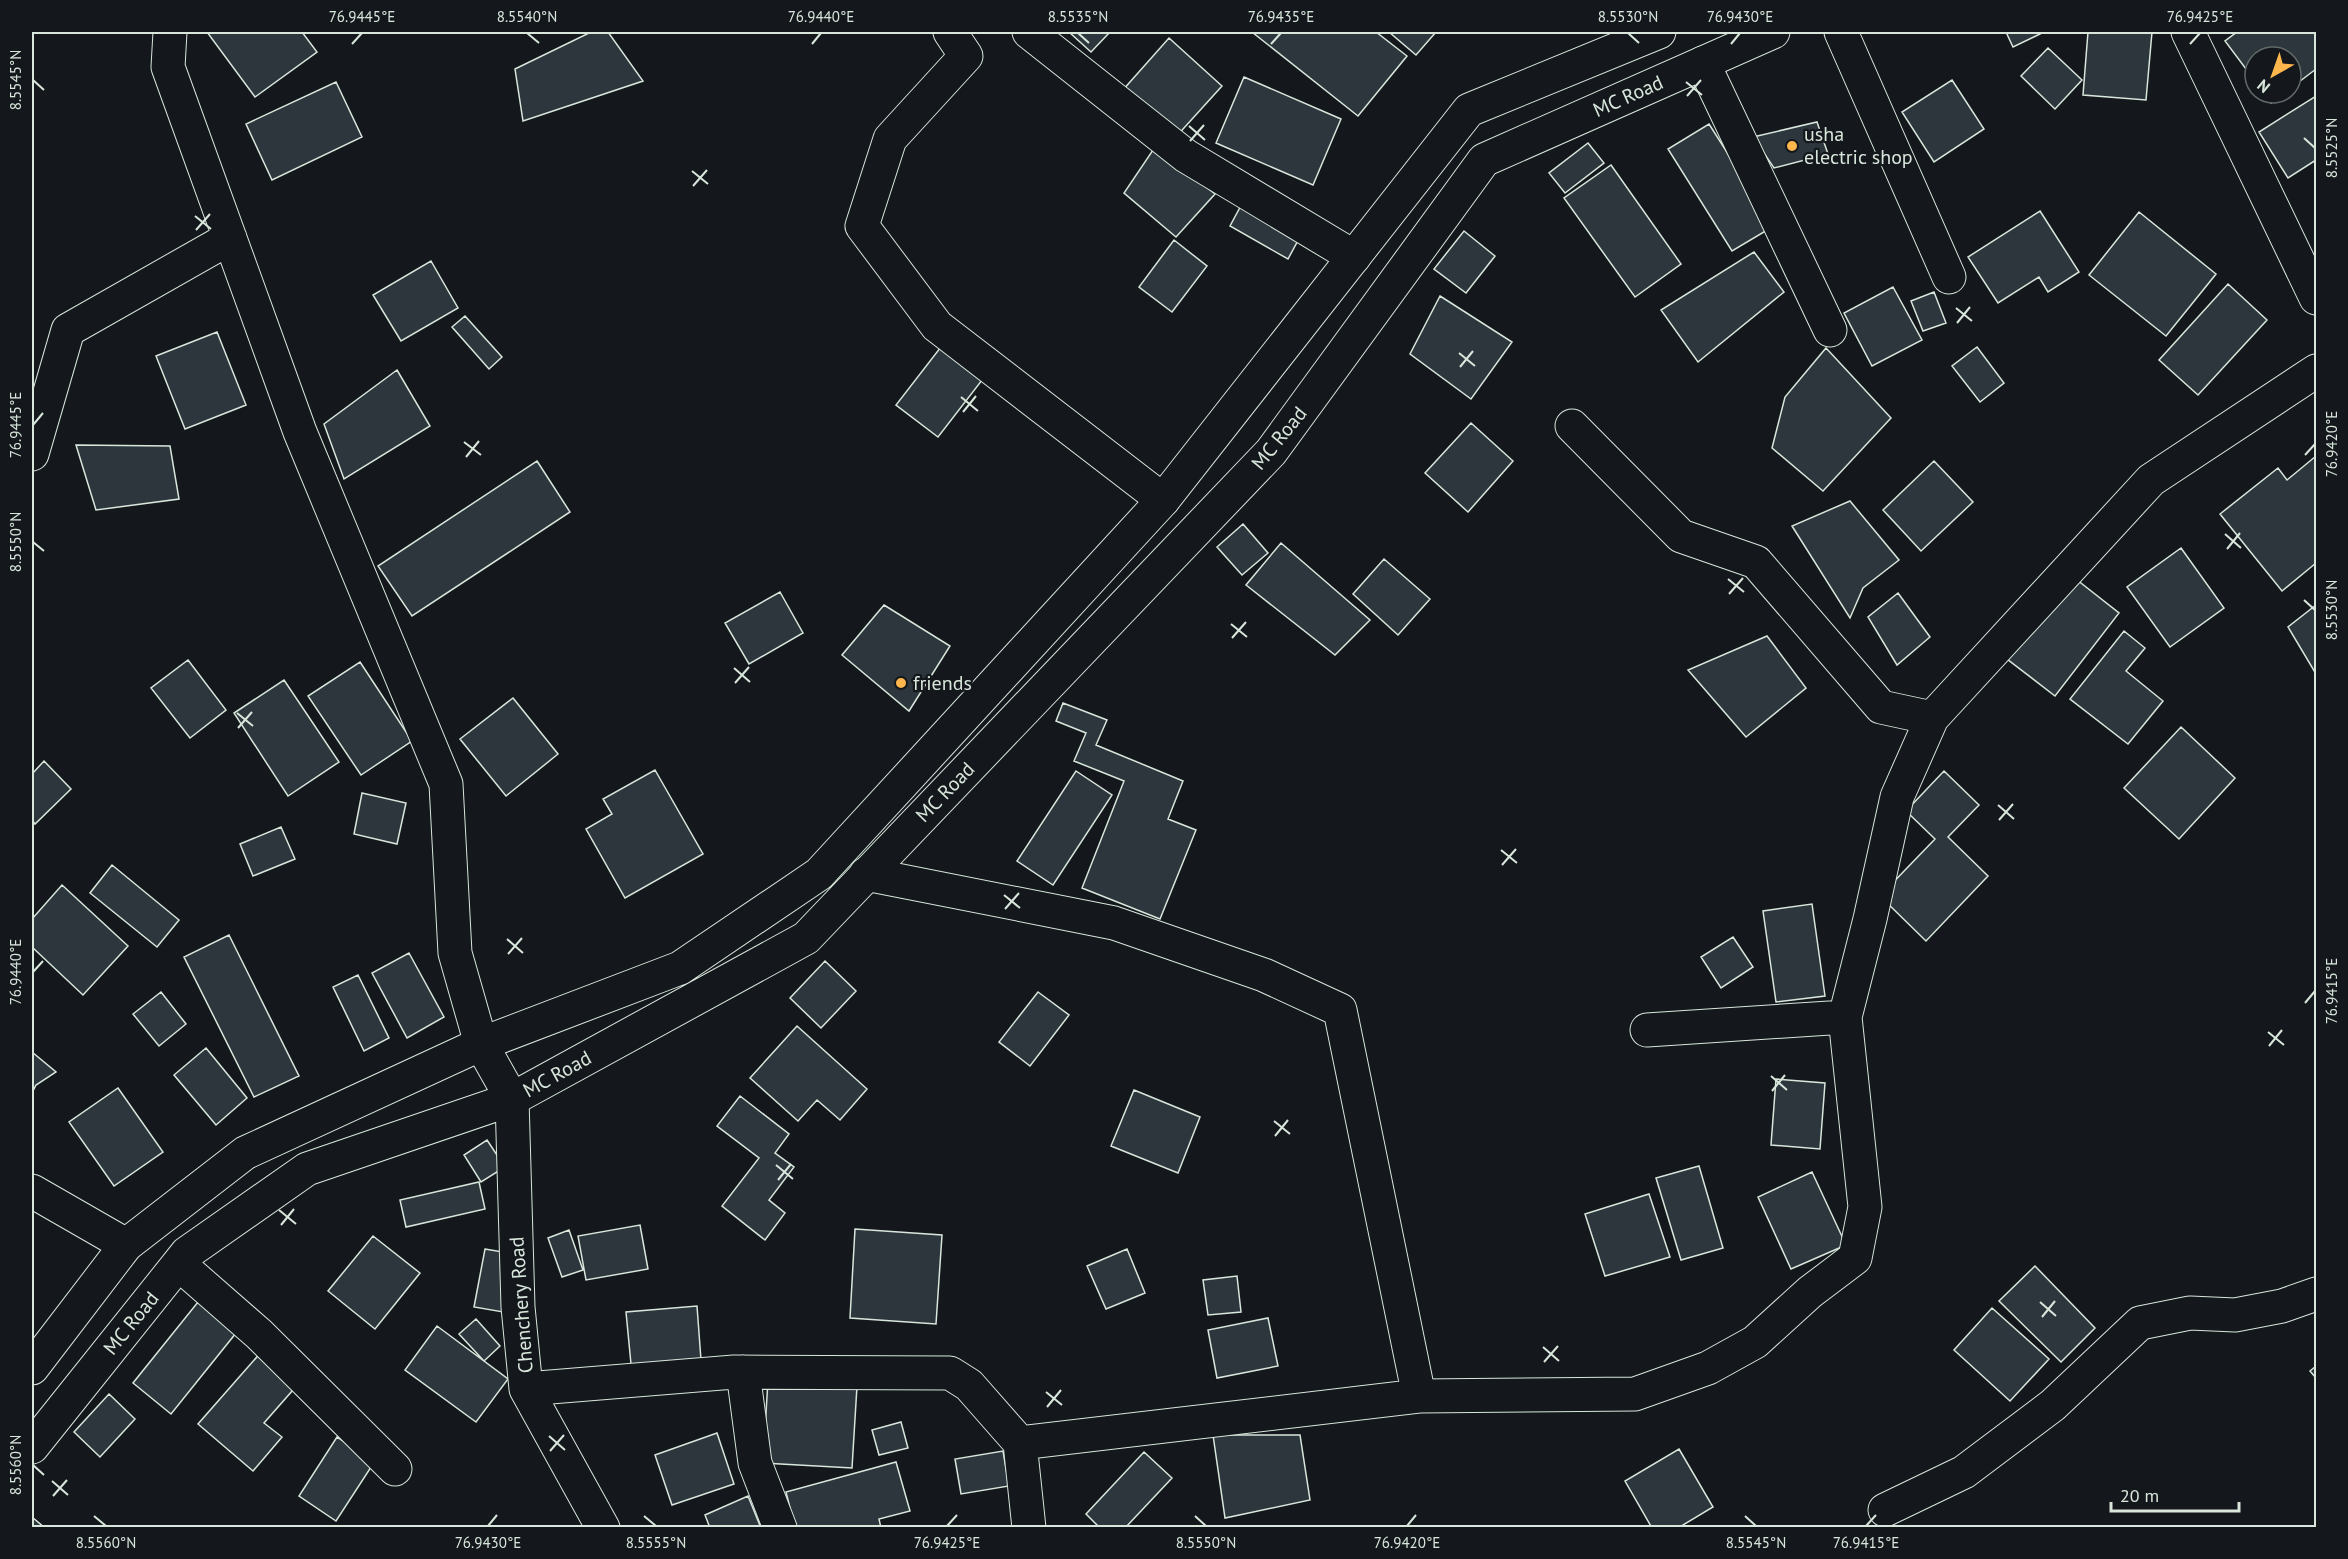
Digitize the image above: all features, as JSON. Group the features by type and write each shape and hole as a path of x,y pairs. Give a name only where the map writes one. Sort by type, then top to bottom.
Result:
{"street":[{"path":"170,32 168,67 300,432 446,784 455,953 481,1044 512,1099"},
{"path":"950,32 966,56 890,139 862,226 937,326 1163,500"},
{"path":"1029,32 1186,156 1354,257"},
{"name":"MC Road","path":"32,1368 126,1245 246,1153 481,1044 680,968 819,874 1163,500 1469,110 1659,32"},
{"name":"MC Road","path":"32,1447 187,1253 307,1170 512,1099 806,938 1271,452 1484,160 1773,32"},
{"path":"1841,32 1949,278"},
{"path":"2188,32 2316,298"},
{"path":"1703,63 1830,330"},
{"path":"32,454 68,330 230,238"},
{"path":"1020,1443 1419,1396 1635,1394 1708,1368 1755,1342 1810,1292 1855,1258 1865,1207 1845,1017 1897,797 1932,718 2151,480 2316,371"},
{"path":"1572,426 1681,536 1756,562 1881,707 1932,718"},
{"path":"866,874 1114,923 1264,975 1340,1010 1419,1396"},
{"path":"1647,1030 1845,1017"},
{"name":"Chenchery Road","path":"512,1099 518,1307 526,1389 603,1527"},
{"path":"32,1191 126,1245"},
{"path":"179,1264 259,1334 395,1469"},
{"path":"1885,1510 1964,1472 2053,1406 2140,1323 2190,1313 2235,1315 2282,1306 2316,1294"},
{"path":"526,1389 743,1372 950,1373 969,1384 1020,1443 1029,1527"},
{"path":"743,1372 755,1463 780,1527"}],"building":[{"path":"207,32 302,32 317,52 255,97"},
{"path":"591,32 608,32 643,81 523,121 515,69"},
{"path":"1069,32 1110,32 1091,52"},
{"path":"1252,32 1376,32 1407,56 1358,116"},
{"path":"1389,32 1436,32 1416,55"},
{"path":"2006,32 2044,32 2013,47"},
{"path":"2088,32 2152,32 2146,100 2083,95"},
{"path":"2237,32 2316,32 2316,69 2303,79 2303,45 2243,45 2243,65 2225,41"},
{"path":"1169,38 1222,86 1174,139 1122,91"},
{"path":"2048,48 2082,80 2055,109 2021,76"},
{"path":"1244,77 1341,119 1313,185 1216,143"},
{"path":"1952,80 1984,129 1934,162 1902,112"},
{"path":"336,82 362,137 272,180 246,124"},
{"path":"2316,96 2316,160 2288,178 2259,132"},
{"name":"usha electric shop","path":"1817,122 1828,154 1774,168 1753,137"},
{"path":"1709,124 1774,226 1732,251 1668,149"},
{"path":"1588,143 1604,163 1565,193 1549,173"},
{"path":"1155,147 1215,194 1176,237 1124,193"},
{"path":"1611,165 1681,264 1635,297 1564,198"},
{"path":"1244,200 1302,233 1288,259 1230,226"},
{"path":"2040,211 2079,272 2048,292 2039,277 1998,303 1968,257"},
{"path":"2139,212 2216,274 2166,336 2089,275"},
{"path":"1464,231 1495,256 1466,293 1434,269"},
{"path":"1174,240 1207,266 1172,312 1139,287"},
{"path":"1754,252 1784,292 1698,362 1661,310"},
{"path":"431,261 458,308 401,341 373,295"},
{"path":"2228,284 2267,320 2198,395 2159,360"},
{"path":"1893,287 1922,340 1872,366 1844,313"},
{"path":"1934,292 1946,323 1923,331 1911,301"},
{"path":"1440,296 1512,342 1471,399 1410,354"},
{"path":"465,316 502,357 489,369 452,327"},
{"path":"217,332 246,405 185,429 156,356"},
{"path":"944,343 986,375 938,437 896,405"},
{"path":"1977,347 2004,383 1980,402 1952,366"},
{"path":"1826,348 1891,418 1823,491 1772,448 1785,397"},
{"path":"397,370 430,426 344,479 324,424"},
{"path":"1471,423 1513,461 1468,512 1425,473"},
{"path":"76,445 170,446 179,499 96,510"},
{"path":"2316,456 2316,563 2282,591 2220,514 2278,468 2287,480"},
{"path":"537,461 570,512 412,616 378,566"},
{"path":"1934,461 1973,502 1921,551 1883,510"},
{"path":"1850,501 1899,560 1863,588 1850,618 1792,526"},
{"path":"1243,524 1268,553 1242,575 1217,547"},
{"path":"1281,543 1370,620 1335,655 1246,585"},
{"path":"2181,548 2224,608 2170,647 2127,587"},
{"path":"1384,559 1430,599 1398,635 1353,594"},
{"path":"2072,576 2119,613 2055,696 2007,659"},
{"path":"780,592 803,633 749,664 725,623"},
{"path":"1898,593 1930,637 1897,665 1868,617"},
{"name":"friends","path":"884,605 950,646 909,711 842,655"},
{"path":"2316,605 2316,674 2288,627"},
{"path":"2124,631 2145,648 2126,671 2163,701 2128,744 2070,699"},
{"path":"1767,636 1806,688 1746,737 1688,670"},
{"path":"188,660 226,710 190,738 151,688"},
{"path":"360,662 412,741 361,775 308,696"},
{"path":"284,680 339,762 288,796 234,713"},
{"path":"513,698 558,754 506,796 460,739"},
{"path":"1063,703 1107,720 1096,745 1183,781 1168,819 1196,830 1160,919 1082,888 1124,781 1074,761 1086,733 1056,721"},
{"path":"2181,727 2235,778 2179,839 2124,788"},
{"path":"44,761 71,789 35,824 32,820 32,774"},
{"path":"655,770 703,854 625,898 586,829 612,814 603,799"},
{"path":"1076,771 1112,795 1053,885 1017,861"},
{"path":"1944,771 1979,805 1948,837 1988,876 1926,941 1880,896 1935,839 1906,811"},
{"path":"362,793 406,803 397,844 354,834"},
{"path":"281,827 295,859 253,876 240,844"},
{"path":"112,865 179,920 157,947 90,893"},
{"path":"62,885 128,946 83,995 32,947 32,919"},
{"path":"1812,904 1825,996 1776,1002 1763,911"},
{"path":"229,935 299,1076 254,1097 184,957"},
{"path":"1733,937 1753,967 1721,988 1701,957"},
{"path":"409,953 444,1017 407,1038 372,973"},
{"path":"825,961 856,991 821,1028 790,998"},
{"path":"358,975 389,1038 364,1051 333,987"},
{"path":"161,992 186,1024 159,1046 133,1014"},
{"path":"1038,992 1069,1015 1030,1066 999,1042"},
{"path":"797,1026 867,1089 840,1120 817,1100 798,1121 750,1078"},
{"path":"206,1048 247,1098 216,1125 174,1075"},
{"path":"32,1052 56,1072 36,1085 32,1093"},
{"path":"1776,1079 1825,1083 1820,1149 1771,1145"},
{"path":"118,1088 163,1152 114,1186 69,1122"},
{"path":"1134,1090 1200,1117 1178,1173 1111,1146"},
{"path":"740,1096 789,1134 775,1153 794,1167 769,1200 785,1213 765,1240 722,1206 759,1158 717,1126"},
{"path":"487,1140 505,1167 481,1182 464,1155"},
{"path":"1699,1166 1723,1248 1681,1260 1656,1178"},
{"path":"1812,1172 1846,1245 1791,1269 1758,1197"},
{"path":"479,1182 485,1209 406,1227 400,1200"},
{"path":"1649,1194 1670,1257 1605,1276 1585,1214"},
{"path":"640,1225 648,1269 586,1280 578,1236"},
{"path":"855,1229 942,1235 936,1324 850,1318"},
{"path":"569,1230 583,1270 562,1277 548,1238"},
{"path":"373,1236 420,1273 375,1329 328,1291"},
{"path":"485,1249 514,1254 503,1312 474,1307"},
{"path":"1127,1249 1145,1293 1106,1309 1087,1266"},
{"path":"2035,1266 2095,1328 2061,1362 1999,1301"},
{"path":"1237,1276 1241,1312 1208,1315 1203,1280"},
{"path":"198,1302 236,1333 171,1414 133,1383"},
{"path":"697,1306 701,1360 631,1364 626,1312"},
{"path":"1992,1308 2049,1359 2010,1401 1954,1350"},
{"path":"1268,1318 1278,1366 1217,1378 1208,1330"},
{"path":"476,1319 500,1346 484,1361 459,1334"},
{"path":"437,1326 508,1379 476,1422 405,1370"},
{"path":"263,1350 300,1382 264,1423 282,1437 253,1471 198,1424"},
{"path":"2316,1366 2316,1378 2310,1371"},
{"path":"768,1380 857,1386 852,1468 763,1463"},
{"path":"109,1394 135,1419 100,1457 74,1432"},
{"path":"901,1422 908,1448 879,1455 872,1430"},
{"path":"717,1433 734,1484 672,1505 655,1455"},
{"path":"1213,1435 1300,1435 1310,1500 1225,1518"},
{"path":"337,1437 375,1461 336,1521 299,1496"},
{"path":"1679,1449 1713,1507 1678,1528 1652,1528 1625,1481"},
{"path":"1003,1451 1009,1486 961,1494 955,1459"},
{"path":"1144,1452 1172,1478 1125,1528 1100,1528 1086,1514"},
{"path":"896,1462 910,1511 879,1519 881,1528 795,1528 786,1492"},
{"path":"748,1496 761,1528 710,1528 705,1515"},
{"path":"32,1517 45,1528 32,1528"}],"place":[{"name":"usha electric shop","path":"1792,146"},
{"name":"friends","path":"901,683"}]}
